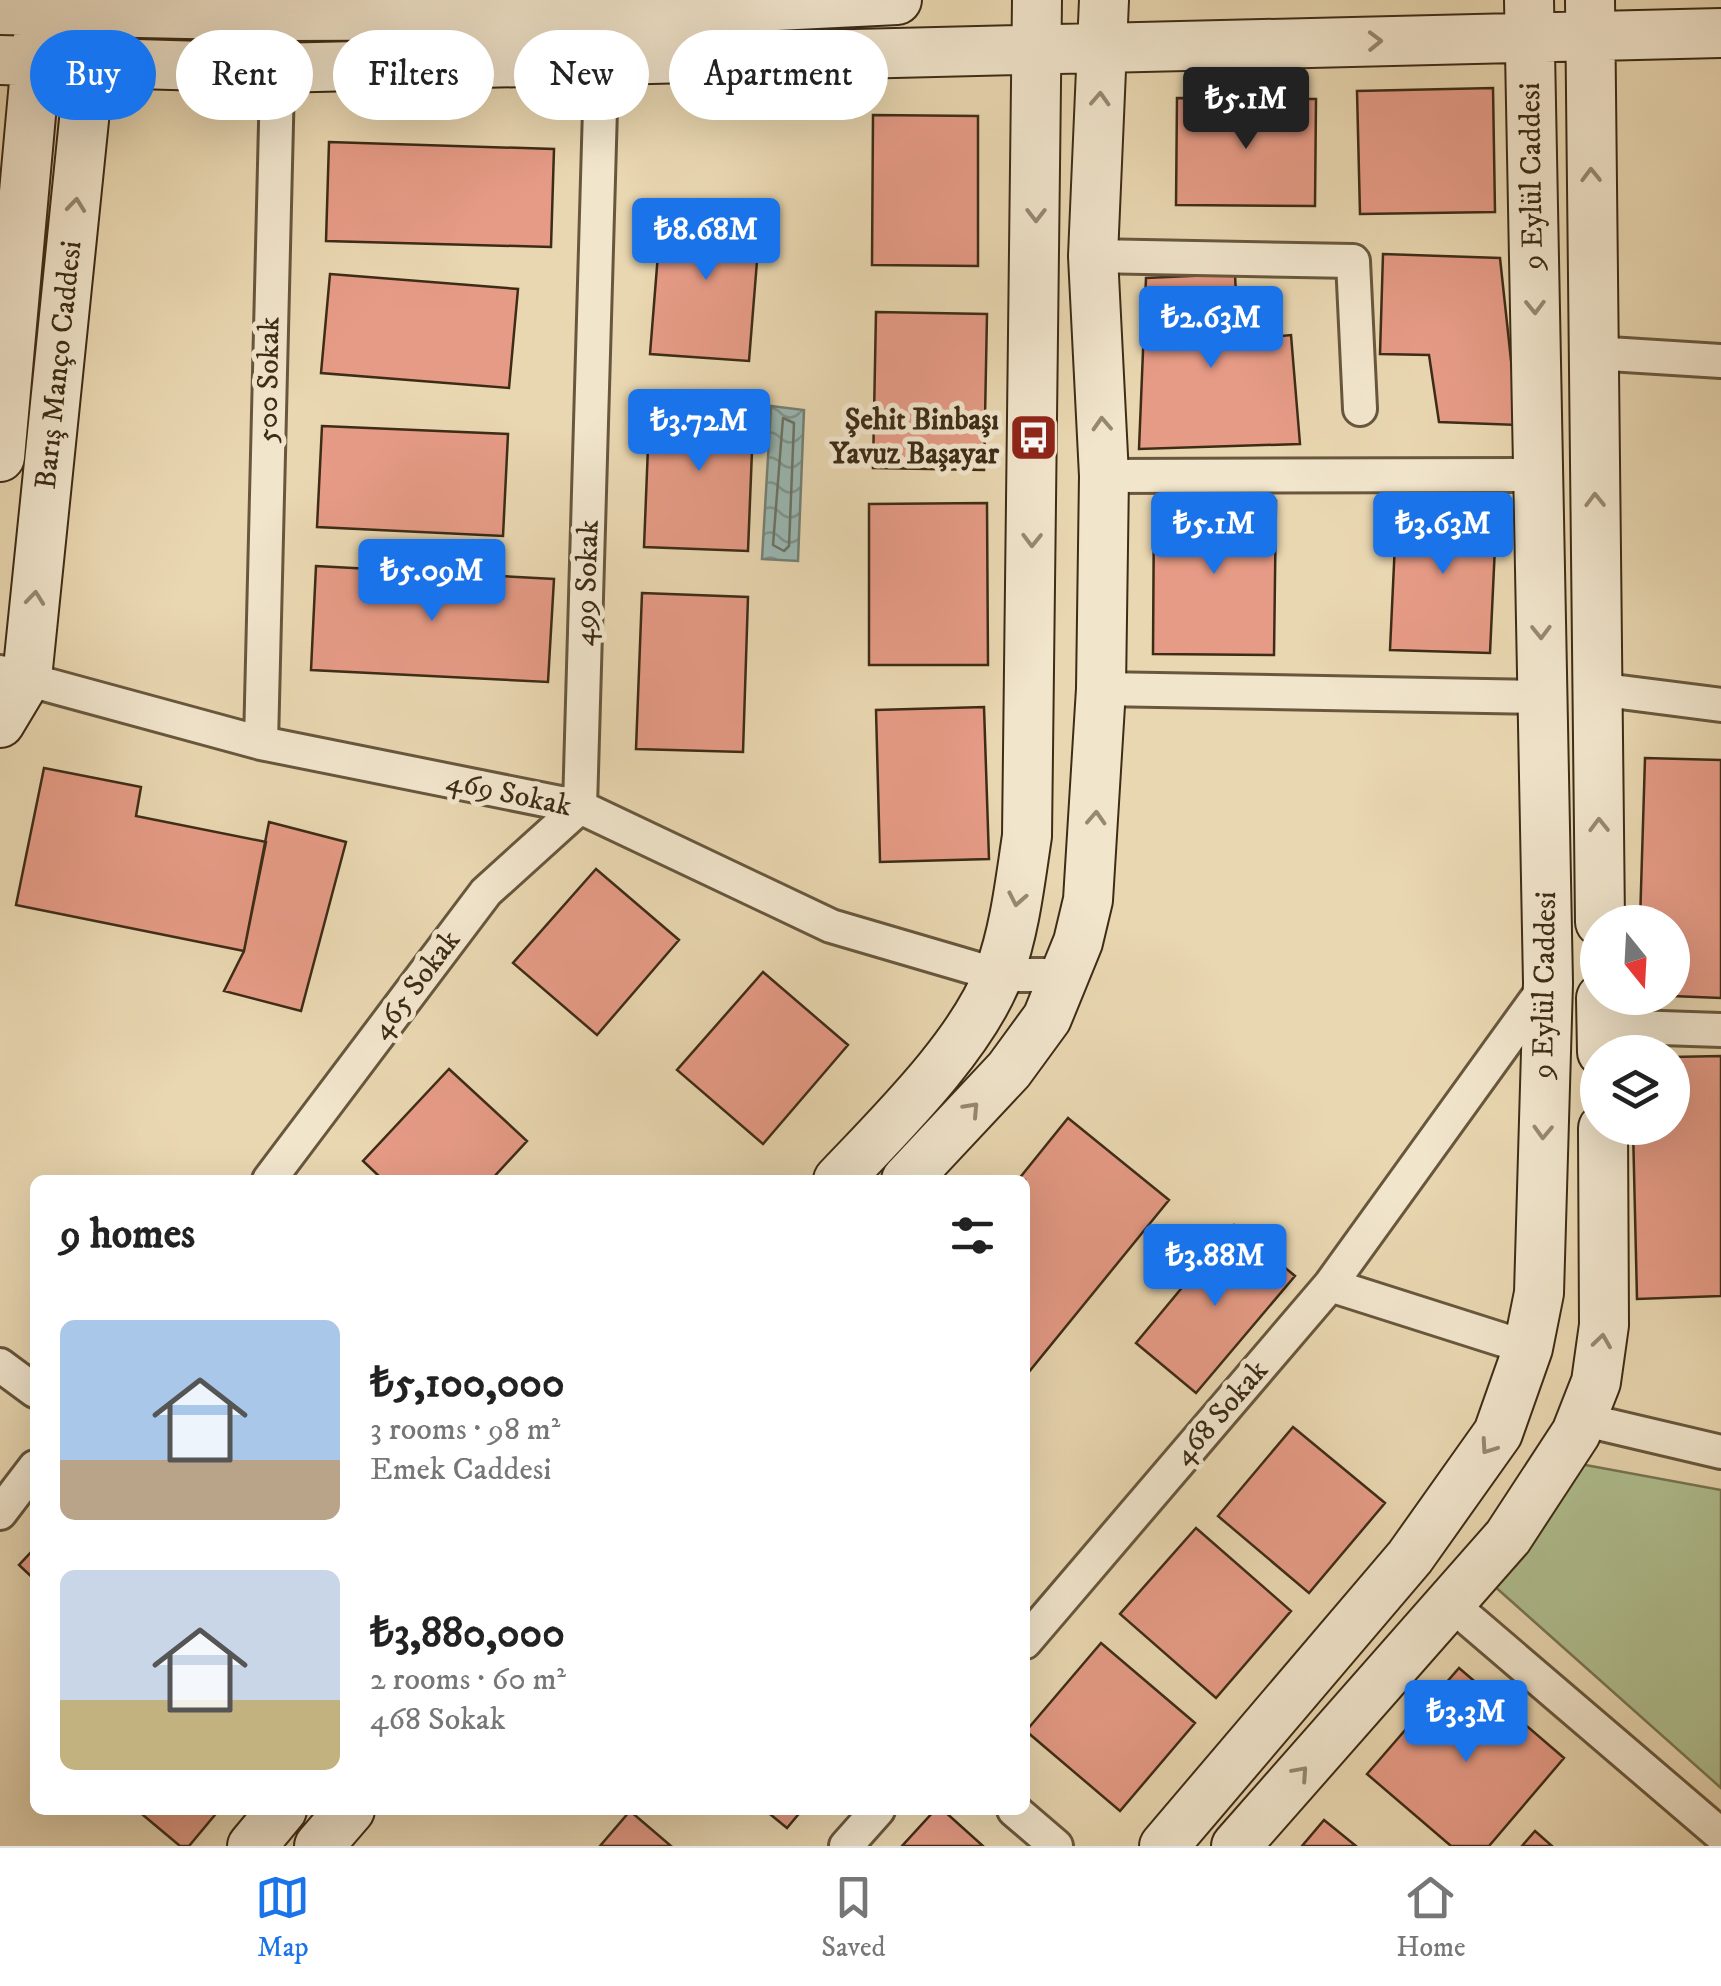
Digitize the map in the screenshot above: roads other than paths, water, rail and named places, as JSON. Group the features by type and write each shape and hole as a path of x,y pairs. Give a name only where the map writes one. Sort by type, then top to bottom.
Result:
{"street":[{"path":"28,7 599,8 897,0"},
{"path":"843,1175 912,1103 972,1020 998,975 1018,901 1027,836 1037,0"},
{"name":"Barış Manço Caddesi","path":"0,456 18,60 28,7"},
{"name":"9 Eylül Caddesi","path":"1164,1846 1410,1557 1498,1432 1528,1348 1539,1294 1548,983 1530,19"},
{"path":"649,61 1037,48 1103,23 1589,19 1721,33"},
{"name":"9 Eylül Caddesi","path":"1589,19 1600,905"},
{"path":"911,1175 1008,1070 1047,1018 1067,975 1088,900 1101,690 1104,476 1093,256 1103,23"},
{"path":"313,67 514,64"},
{"name":"Barış Manço Caddesi","path":"0,723 13,675 84,120"},
{"name":"500 Sokak","path":"261,743 275,120"},
{"name":"499 Sokak","path":"580,807 602,120"},
{"path":"1093,256 1353,261 1360,409"},
{"path":"1593,354 1721,361"},
{"path":"1104,476 1538,475"},
{"name":"469 Sokak","path":"13,675 261,743 580,807 830,926 998,975 1067,975"},
{"path":"1598,689 1721,705"},
{"path":"1101,690 1542,698"},
{"name":"465 Sokak","path":"273,1175 486,892 580,807"},
{"name":"468 Sokak","path":"1030,1636 1330,1285 1548,983"},
{"path":"1602,1025 1721,1030"},
{"path":"1236,1846 1508,1537 1581,1419 1596,1382 1604,1325 1603,1145"},
{"path":"1330,1285 1528,1348"},
{"path":"0,1365 30,1387"},
{"path":"1581,1419 1721,1452"},
{"path":"0,1513 30,1473"},
{"path":"1452,1604 1721,1835"},
{"path":"252,1846 278,1815"},
{"path":"319,1846 346,1815"},
{"path":"846,1846 874,1815"},
{"path":"1020,1815 1056,1846"}],"water":[{"path":"771,406 804,410 798,561 762,559"}],"place":[{"name":"Şehit Binbaşı Yavuz Başayar","path":"1034,437"}]}
